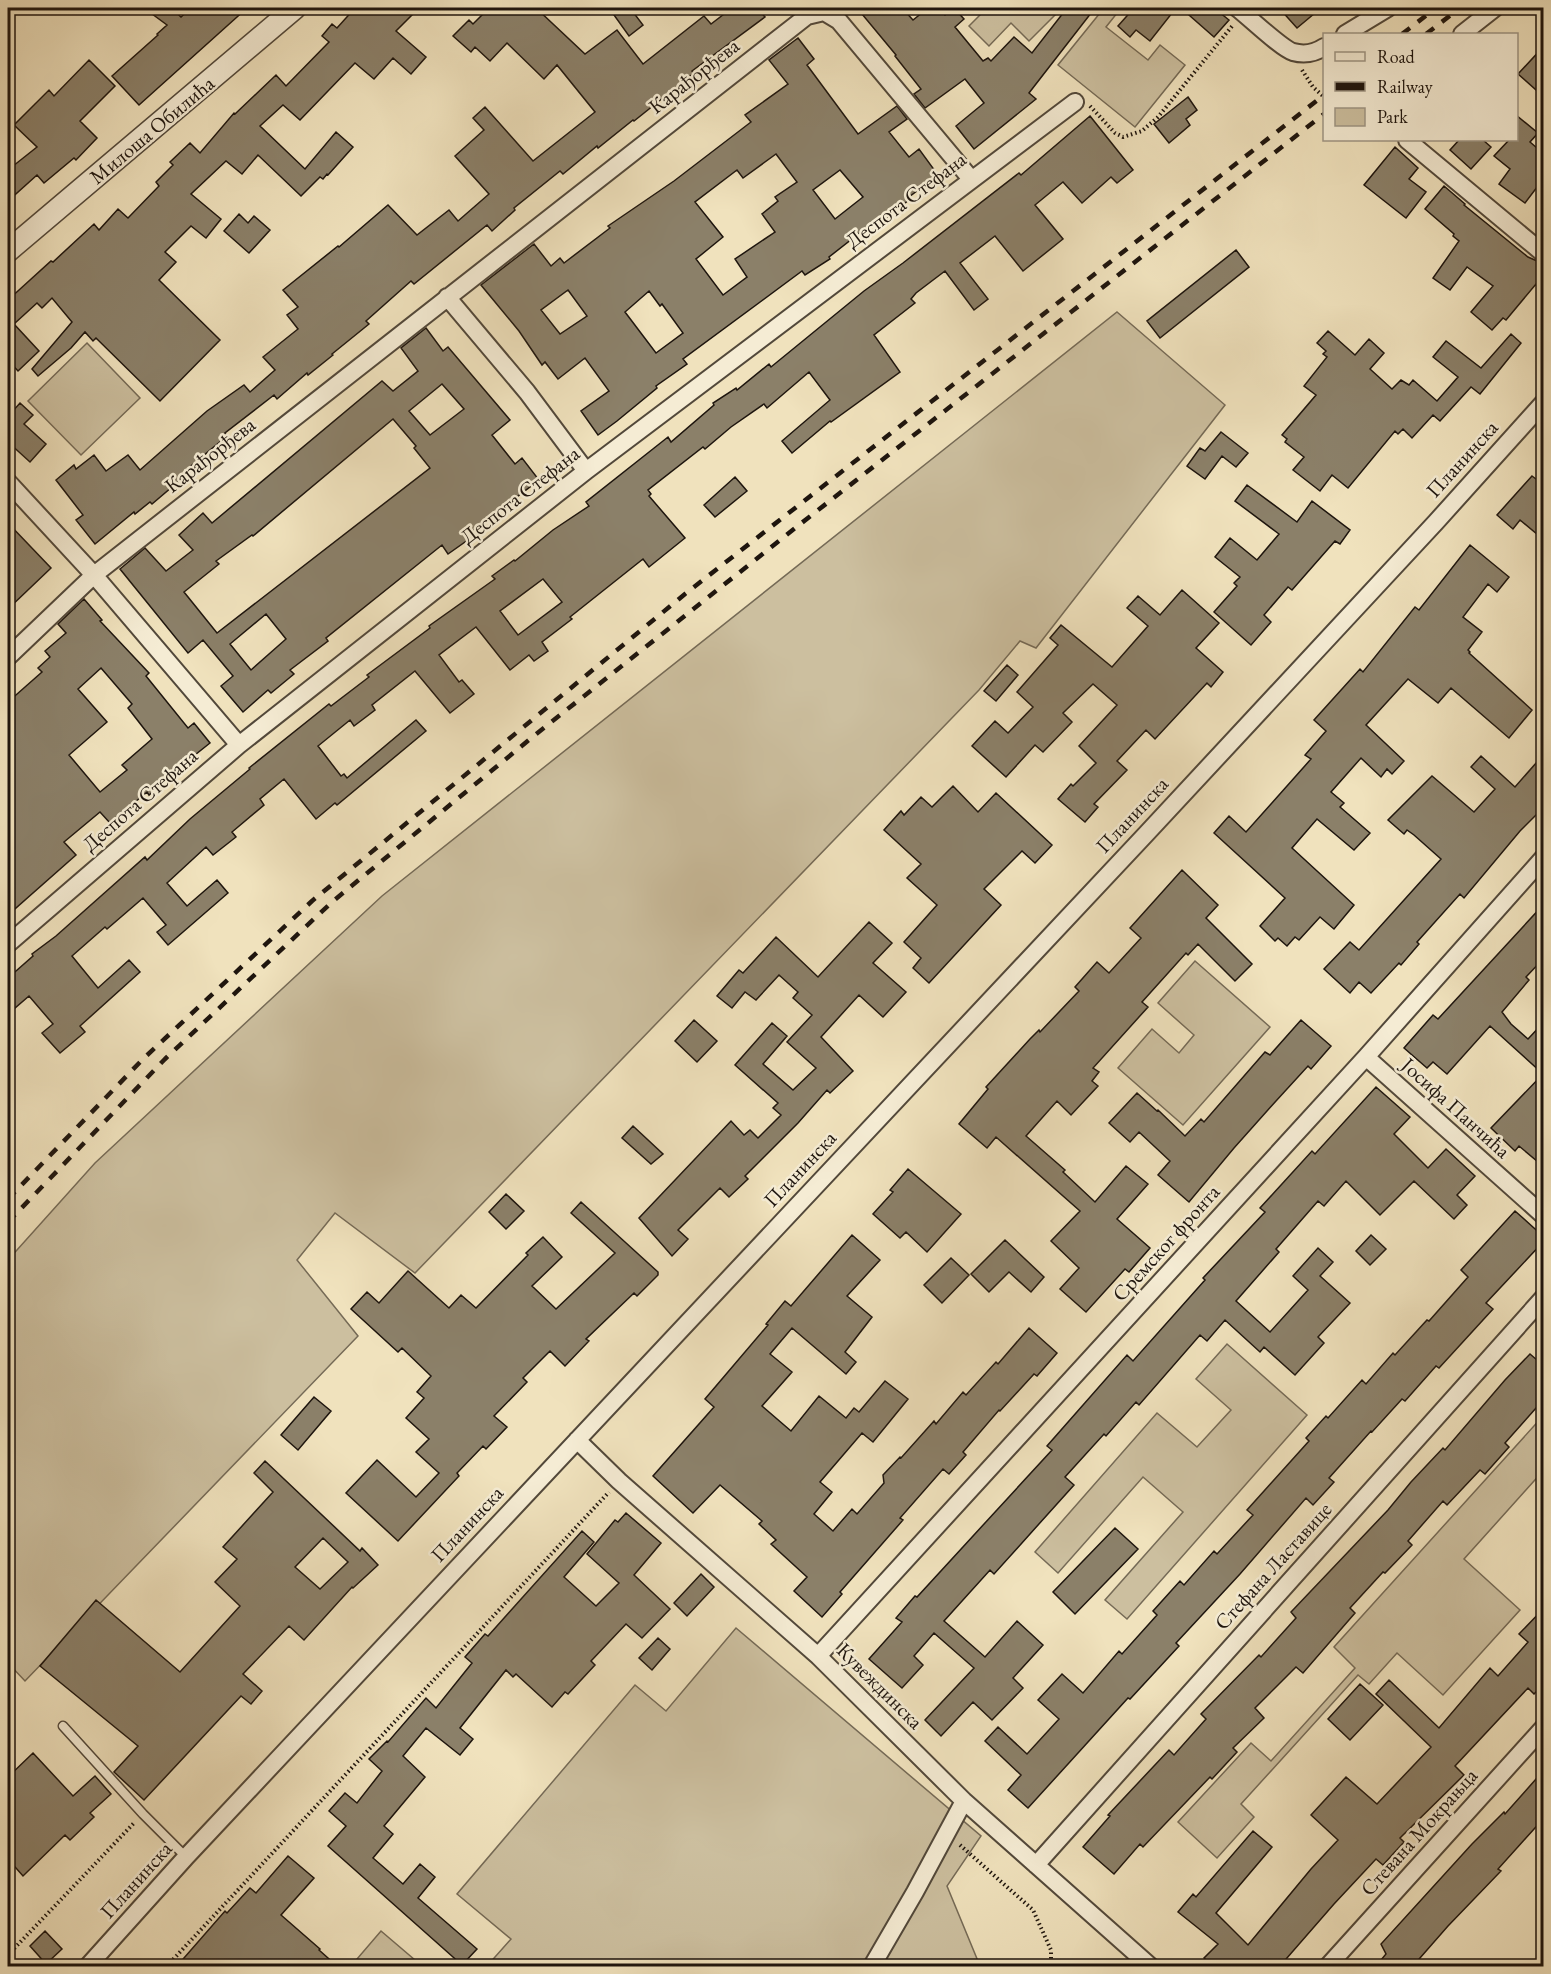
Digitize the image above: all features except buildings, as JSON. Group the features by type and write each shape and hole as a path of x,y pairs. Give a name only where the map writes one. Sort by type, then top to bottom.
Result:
{"street":[{"name":"Милоша Обилића","path":"8,251 295,8"},
{"path":"1347,33 1388,8"},
{"path":"1463,33 1495,8"},
{"path":"1240,10 1290,51 1305,54 1323,48"},
{"name":"Карађорђева","path":"8,657 94,574 799,22 815,14 824,12 839,21 971,179"},
{"name":"Деспота Стефана","path":"8,944 239,745 586,471 1075,102"},
{"path":"1408,141 1544,254"},
{"path":"447,297 527,392 586,471"},
{"name":"Планинска","path":"88,1966 186,1857 1147,833 1436,522 1544,402"},
{"path":"8,482 94,574 239,745"},
{"name":"Сремског фронта","path":"818,1656 1366,1057 1544,857"},
{"name":"Јосифа Панчића","path":"1366,1057 1544,1216"},
{"name":"Стефана Ластавице","path":"1036,1865 1544,1297"},
{"name":"Кувеждинска","path":"577,1440 619,1481 818,1656 964,1801 1150,1966"},
{"name":"Стевана Мокрањца","path":"1328,1966 1544,1727"},
{"path":"872,1966 964,1801"}],"lane":[{"path":"63,1726 143,1814 186,1857"}],"path":[{"path":"1075,102 1084,101 1115,133 1123,136 1142,131 1158,117 1240,10"},
{"path":"1290,51 1313,87 1323,96"},
{"path":"167,1966 619,1481"},
{"path":"8,1955 143,1814"},
{"path":"947,1834 1033,1910 1051,1950 1051,1966"},
{"path":"1107,1966 1113,1966"}],"green space":[{"path":"976,8 1052,8 1057,13 1029,41 1011,23 989,46 969,26 981,14"},
{"path":"1104,8 1112,8 1118,12 1106,27 1148,60 1160,45 1185,65 1135,127 1058,65"},
{"path":"1117,312 1225,405 1036,648 1020,641 979,690 415,1273 335,1213 297,1260 358,1336 25,1681 8,1663 8,1260 95,1163 382,896"},
{"path":"87,343 140,398 81,455 28,401"},
{"path":"1195,961 1270,1027 1183,1125 1118,1068 1152,1029 1179,1053 1194,1035 1158,1003"},
{"path":"1227,1344 1307,1415 1127,1619 1105,1600 1183,1512 1143,1477 1058,1573 1035,1552 1157,1413 1197,1447 1231,1410 1196,1379"},
{"path":"1543,1416 1543,1471 1464,1559 1520,1610 1443,1695 1397,1653 1369,1684 1358,1675 1241,1804 1254,1817 1217,1858 1178,1822 1251,1743 1271,1761 1355,1668 1334,1647"},
{"path":"736,1628 981,1836 947,1886 980,1966 487,1966 511,1939 457,1894 635,1685 666,1711"},
{"path":"381,1931 422,1966 351,1966"}],"railway":[{"path":"1403,33 1436,8"},
{"path":"1427,33 1460,8"},
{"path":"8,1199 143,1059 312,901 685,594 1323,96"},
{"path":"8,1222 165,1059 332,902 535,735 799,525 1323,115"}]}
